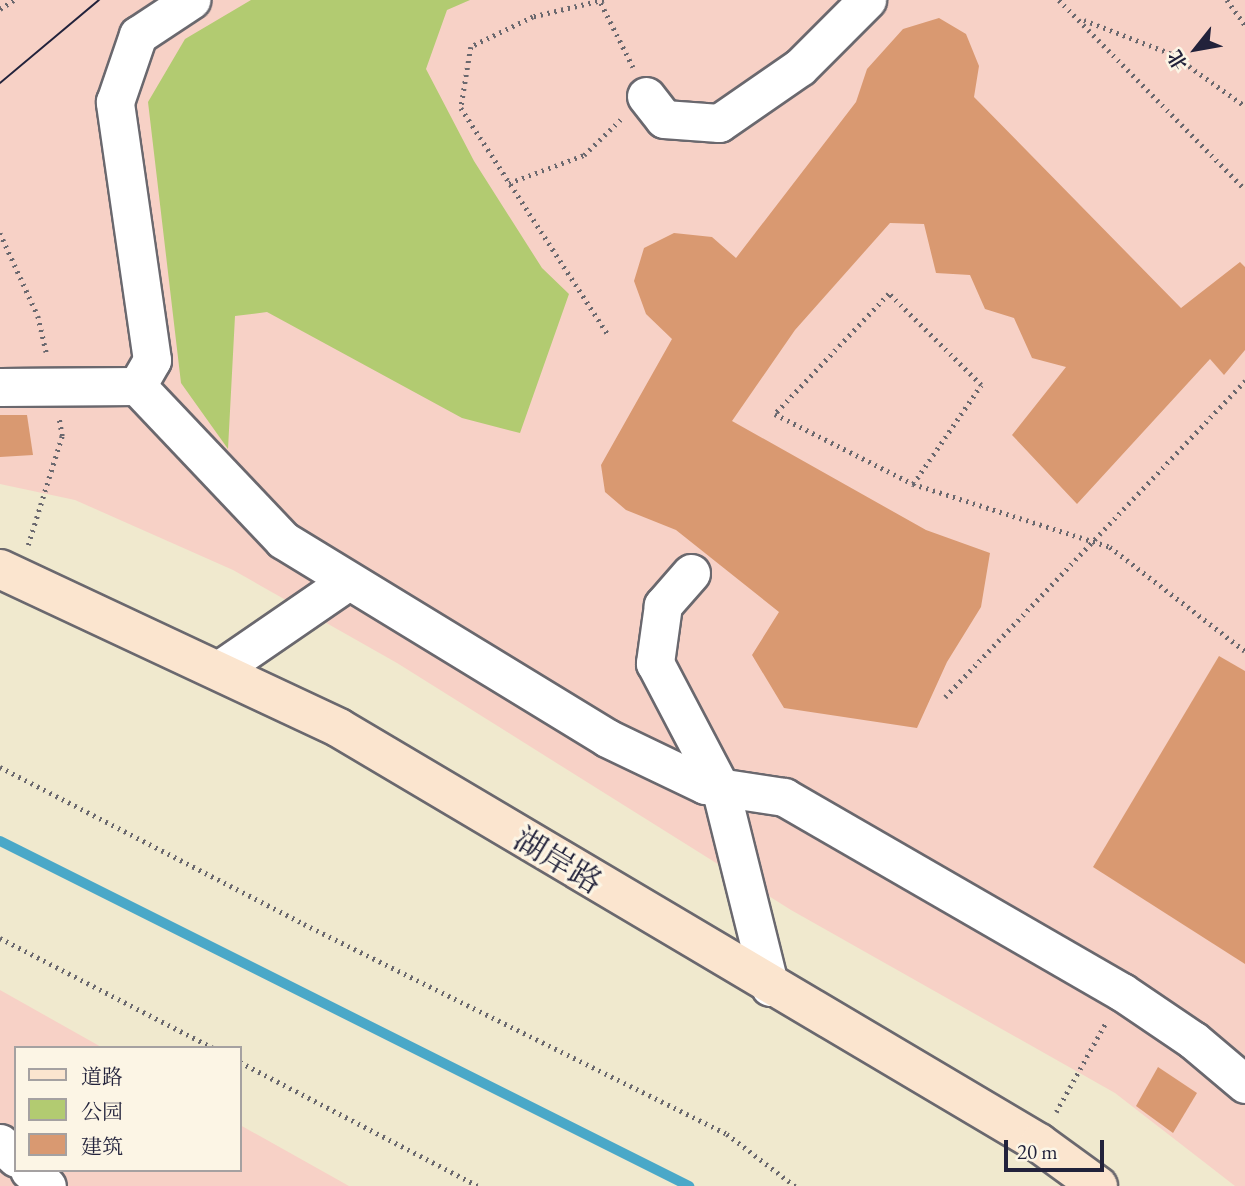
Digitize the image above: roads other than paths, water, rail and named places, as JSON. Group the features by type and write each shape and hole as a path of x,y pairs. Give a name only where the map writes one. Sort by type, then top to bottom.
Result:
{"street":[{"path":"137,386 152,360 115,102 138,35 191,0"},
{"path":"646,96 664,119 719,123 800,67 867,0"},
{"path":"0,387 137,386 283,540 348,581 607,738 720,787 784,797 1122,992 1194,1040 1245,1084"},
{"name":"湖岸路","path":"0,569 220,669 339,728 770,987 1039,1143 1098,1186"},
{"path":"691,573 663,605 655,663 720,787 770,987"},
{"path":"220,669 348,581"},
{"path":"0,1143 14,1156"},
{"path":"31,1172 47,1186"}],"waterway":[{"path":"0,841 689,1186"}],"tram line":[{"path":"0,83 99,0"}]}
